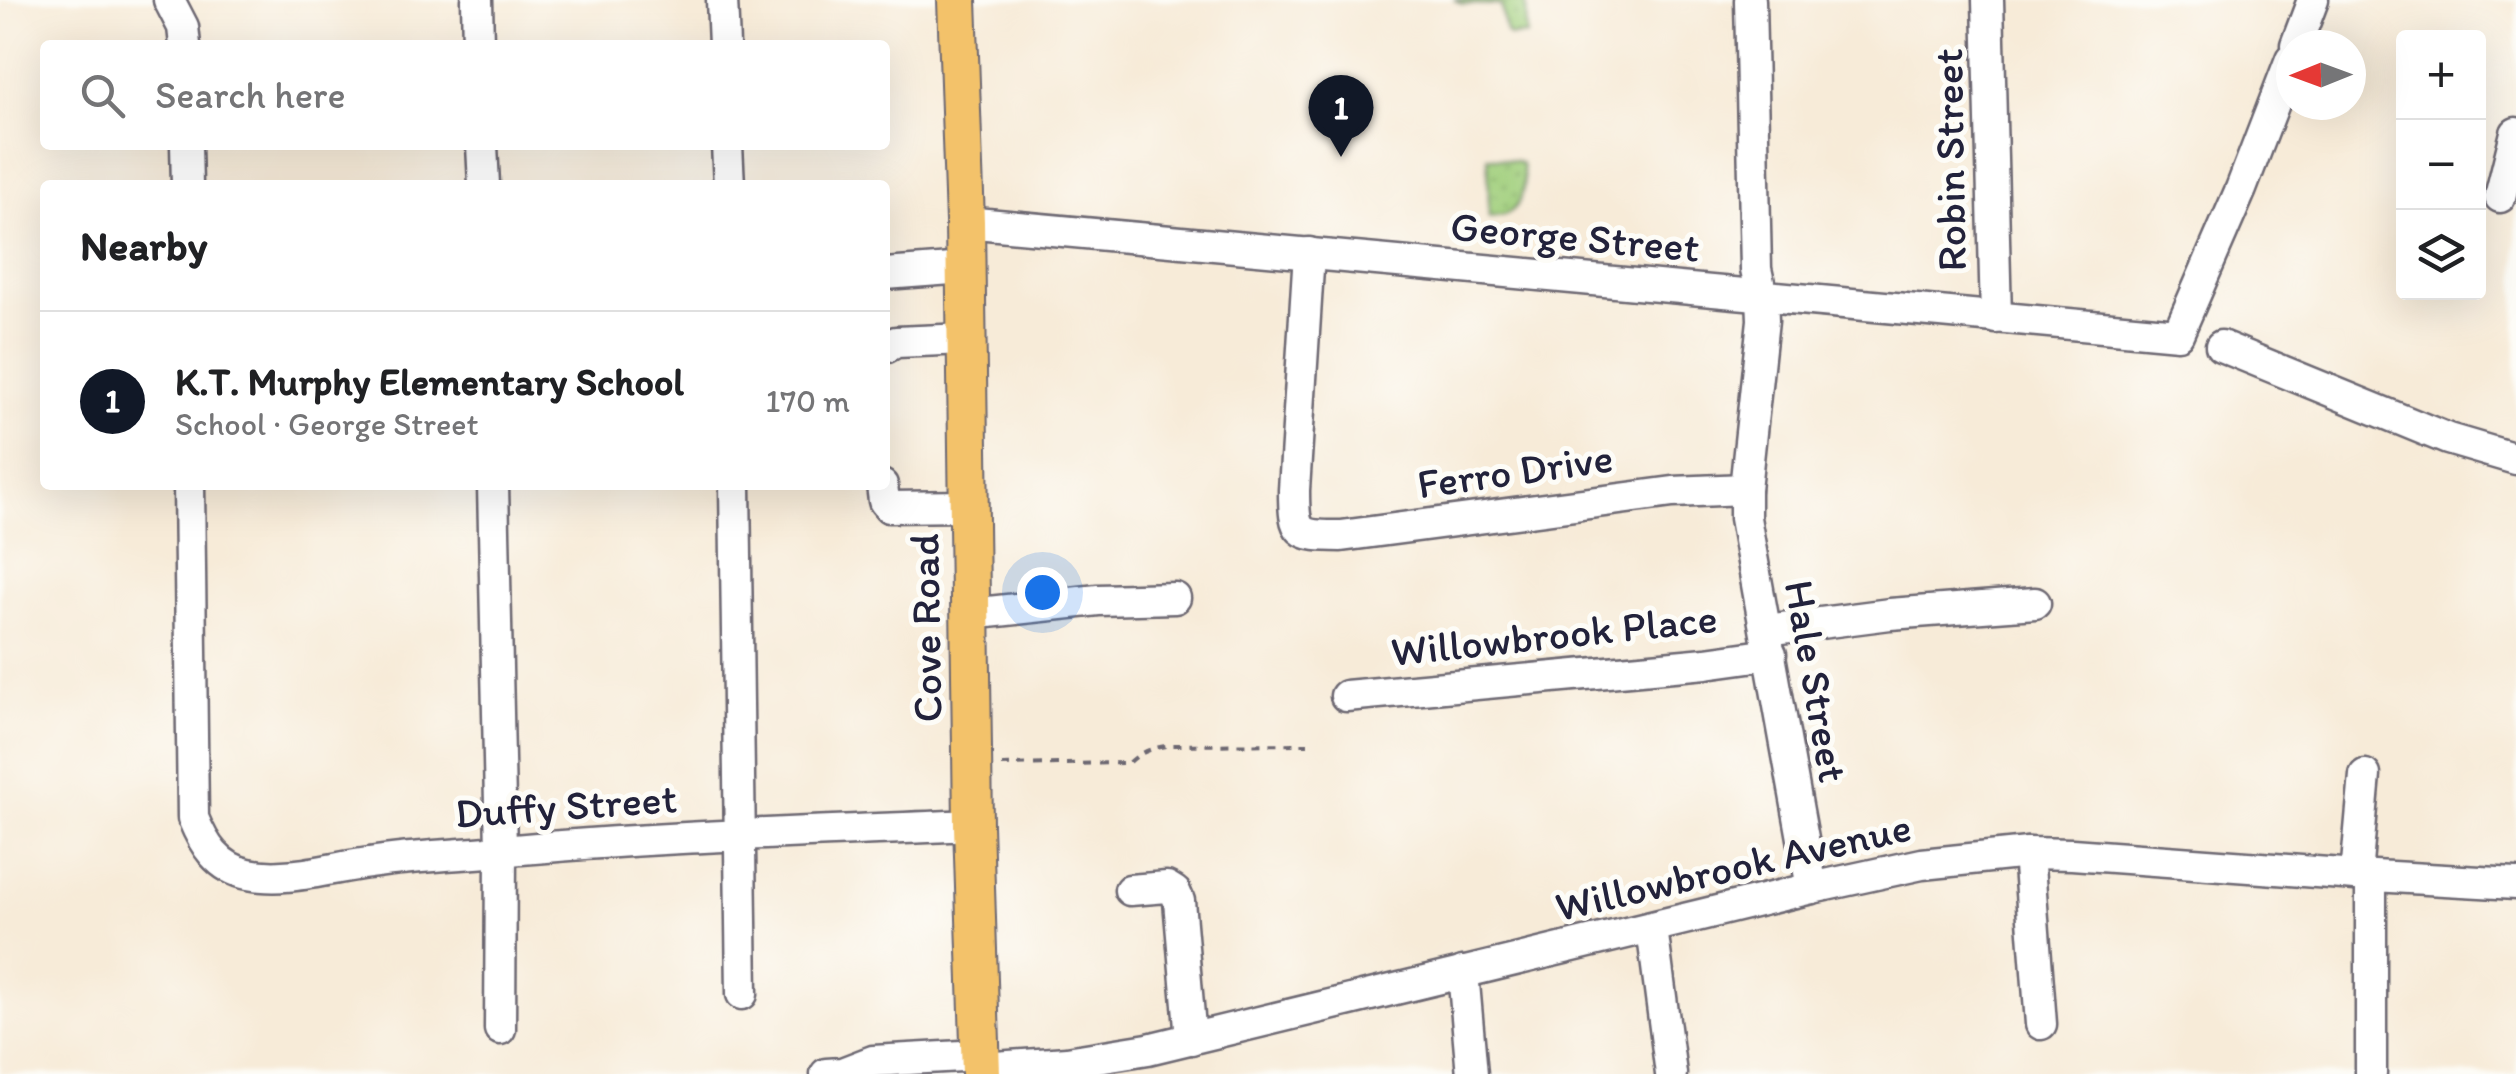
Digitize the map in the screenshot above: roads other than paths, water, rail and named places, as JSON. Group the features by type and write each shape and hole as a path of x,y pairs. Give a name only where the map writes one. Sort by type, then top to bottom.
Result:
{"main road":[{"name":"Cove Road","path":"958,0 980,1066"}],"street":[{"path":"169,0 183,26 184,40"},
{"path":"476,0 478,40"},
{"path":"722,0 724,40"},
{"name":"Hale Street","path":"1750,0 1756,268 1763,320 1745,490 1747,536 1812,888"},
{"name":"Robin Street","path":"1988,0 1996,318"},
{"path":"2302,30 2314,0"},
{"name":"George Street","path":"964,222 1309,253 1397,249 1762,296 2178,334 2276,98"},
{"path":"2500,198 2516,133"},
{"path":"186,150 187,180"},
{"path":"482,150 484,180"},
{"path":"727,150 728,180"},
{"name":"Ferro Drive","path":"1309,253 1294,490 1294,511 1298,528 1304,534 1341,536 1674,492 1745,490"},
{"path":"890,274 965,268"},
{"path":"890,345 966,340"},
{"path":"2220,346 2448,439 2516,460"},
{"name":"Duffy Street","path":"189,490 194,818 210,852 228,867 272,877 373,862 500,850 974,825"},
{"path":"492,490 500,1030"},
{"path":"734,490 742,994"},
{"path":"883,490 889,507 968,506"},
{"path":"970,614 1098,600 1175,598"},
{"name":"Willowbrook Place","path":"1346,696 1706,663 1768,642 1890,614 2034,603"},
{"path":"2365,775 2364,876 2371,1074"},
{"path":"2028,853 2041,1024"},
{"name":"Willowbrook Avenue","path":"826,1074 842,1074 873,1061 980,1066 1066,1062 1191,1039 1922,864 2028,853 2516,884"},
{"path":"1130,890 1168,887 1178,901 1191,1039"},
{"path":"1652,928 1671,1074"},
{"path":"1463,972 1472,1074"}],"place":[{"name":"K.T. Murphy Elementary School","path":"1341,157"}]}
